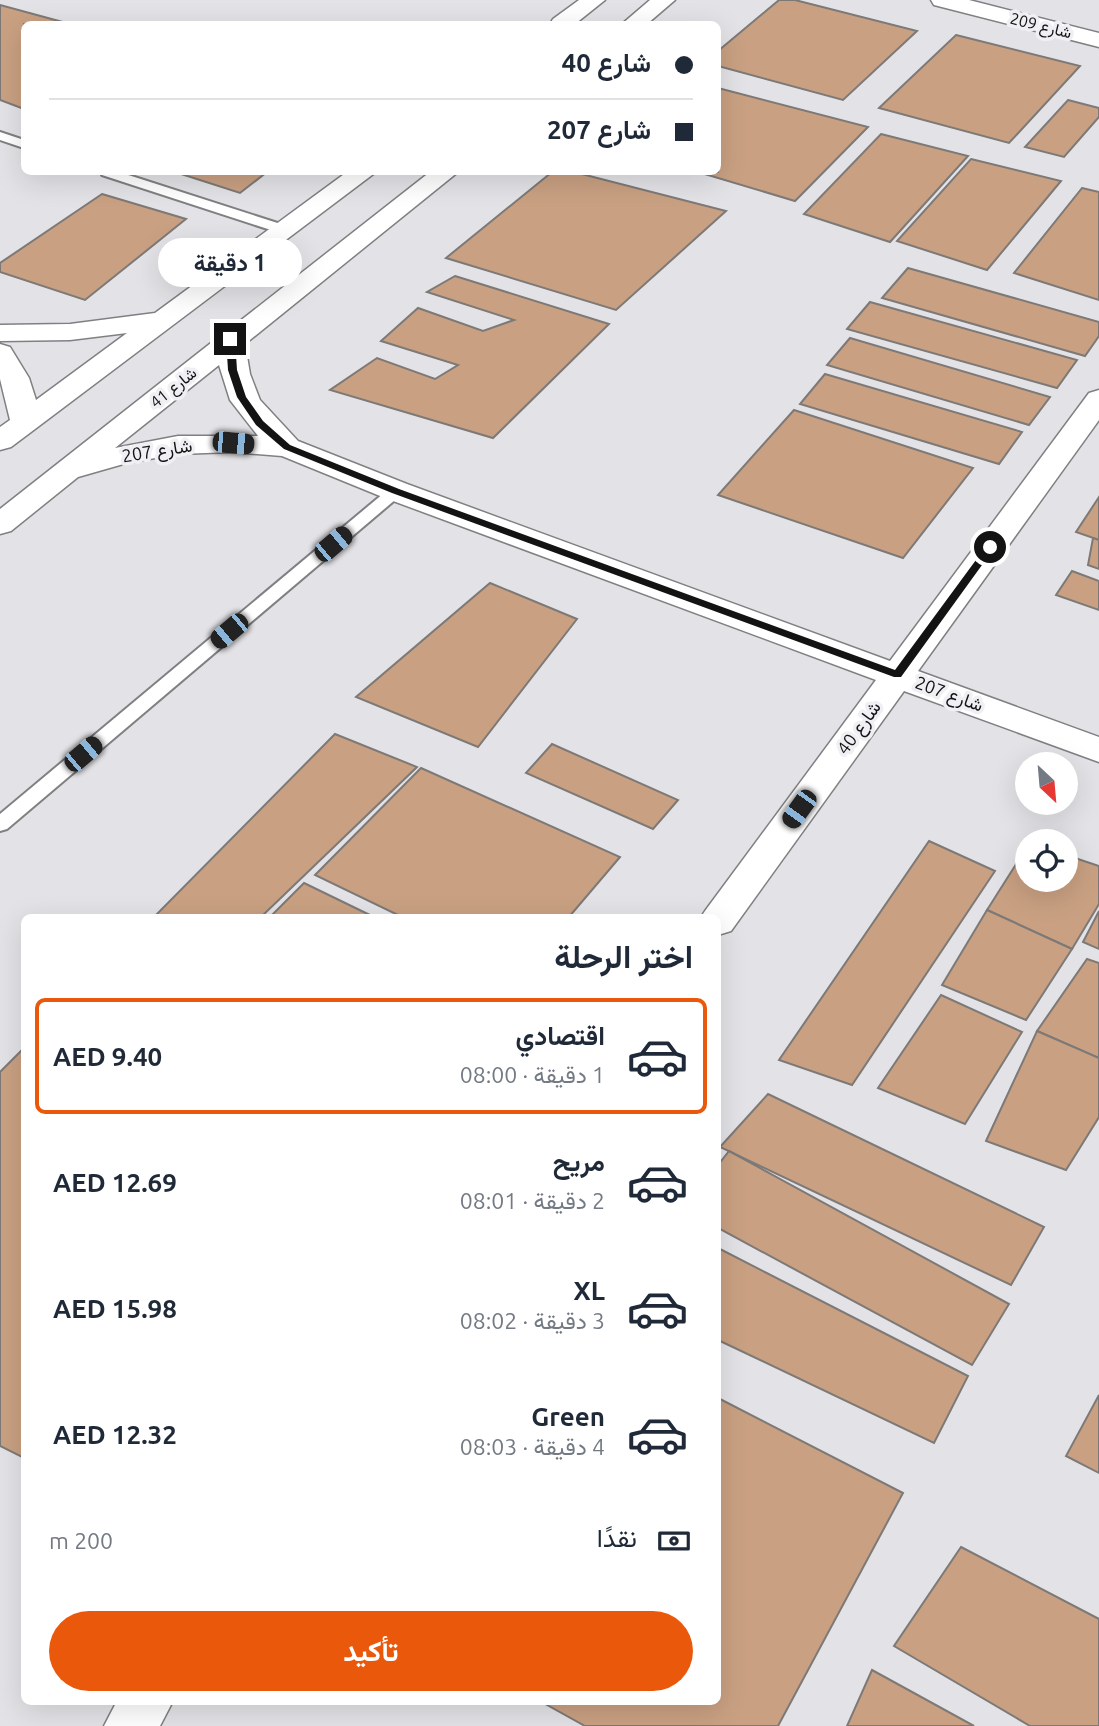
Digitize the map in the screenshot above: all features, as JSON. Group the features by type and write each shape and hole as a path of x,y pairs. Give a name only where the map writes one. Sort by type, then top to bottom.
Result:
{"street":[{"path":"565,21 594,0"},
{"path":"637,21 664,0"},
{"name":"شارع 209","path":"942,0 1099,40"},
{"path":"0,441 359,175"},
{"name":"شارع 41","path":"0,524 71,470 230,339 441,175"},
{"path":"0,333 70,332 163,320"},
{"name":"شارع 207","path":"230,339 233,370 241,397 260,423 287,447"},
{"path":"0,353 13,372 22,395 25,423"},
{"name":"شارع 40","path":"721,917 1099,399"},
{"name":"شارع 207","path":"71,470 123,454 178,445 233,443 287,447 396,491 1099,750"},
{"path":"130,1726 145,1705"}],"lane":[{"path":"0,136 21,143"},
{"path":"116,175 285,230"},
{"path":"0,824 396,491"}],"building":[{"path":"779,0 795,0 917,31 843,100 721,67 721,48"},
{"path":"0,5 59,21 21,21 21,108 0,100"},
{"path":"956,35 1080,66 1009,143 879,108"},
{"path":"721,89 868,127 795,201 708,175 721,175"},
{"path":"1068,100 1099,108 1099,117 1064,157 1025,147"},
{"path":"881,134 968,156 890,242 804,214"},
{"path":"971,159 1061,181 987,270 897,241"},
{"path":"184,175 263,175 240,193"},
{"path":"548,175 586,175 726,211 616,310 446,258"},
{"path":"1082,188 1099,192 1099,300 1014,273"},
{"path":"102,194 186,219 85,300 0,272 0,263"},
{"path":"908,268 1099,322 1099,336 1085,356 882,298"},
{"path":"455,276 609,324 493,438 330,390 377,358 435,379 458,365 381,341 418,308 483,331 514,320 427,292"},
{"path":"870,302 1077,360 1057,388 847,329"},
{"path":"850,338 1050,397 1029,425 827,365"},
{"path":"825,374 1022,432 999,464 800,404"},
{"path":"794,410 973,468 903,558 718,495"},
{"path":"1099,497 1099,540 1076,532"},
{"path":"1093,538 1099,540 1099,569 1088,565"},
{"path":"1072,571 1099,581 1099,610 1056,595"},
{"path":"490,583 577,619 478,747 356,697"},
{"path":"335,734 417,767 264,914 157,914"},
{"path":"552,744 678,800 653,829 526,773"},
{"path":"421,768 620,857 572,914 396,914 315,875"},
{"path":"929,841 995,871 852,1085 779,1060"},
{"path":"1078,859 1099,866 1099,904 1072,949 987,910 1015,866 1015,892 1078,892"},
{"path":"304,883 368,914 273,914"},
{"path":"987,910 1072,949 1026,1020 942,985"},
{"path":"1099,911 1099,949 1083,942"},
{"path":"1087,959 1099,963 1099,1058 1037,1031"},
{"path":"941,995 1022,1032 965,1124 878,1088"},
{"path":"1037,1031 1099,1058 1099,1117 1066,1170 986,1141"},
{"path":"21,1051 21,1456 0,1446 0,1072"},
{"path":"768,1094 1044,1227 1011,1285 721,1146"},
{"path":"729,1151 1009,1304 972,1365 721,1230 721,1161"},
{"path":"721,1250 968,1376 934,1443 721,1341"},
{"path":"1099,1395 1099,1473 1066,1456"},
{"path":"721,1400 903,1493 778,1726 585,1726 547,1705 721,1705"},
{"path":"961,1547 1099,1619 1099,1726 1030,1726 894,1646"},
{"path":"872,1670 974,1726 847,1726"}],"route":[{"path":"230,339 233,370 241,397 260,423 287,447 396,491 897,675 990,547"}]}
